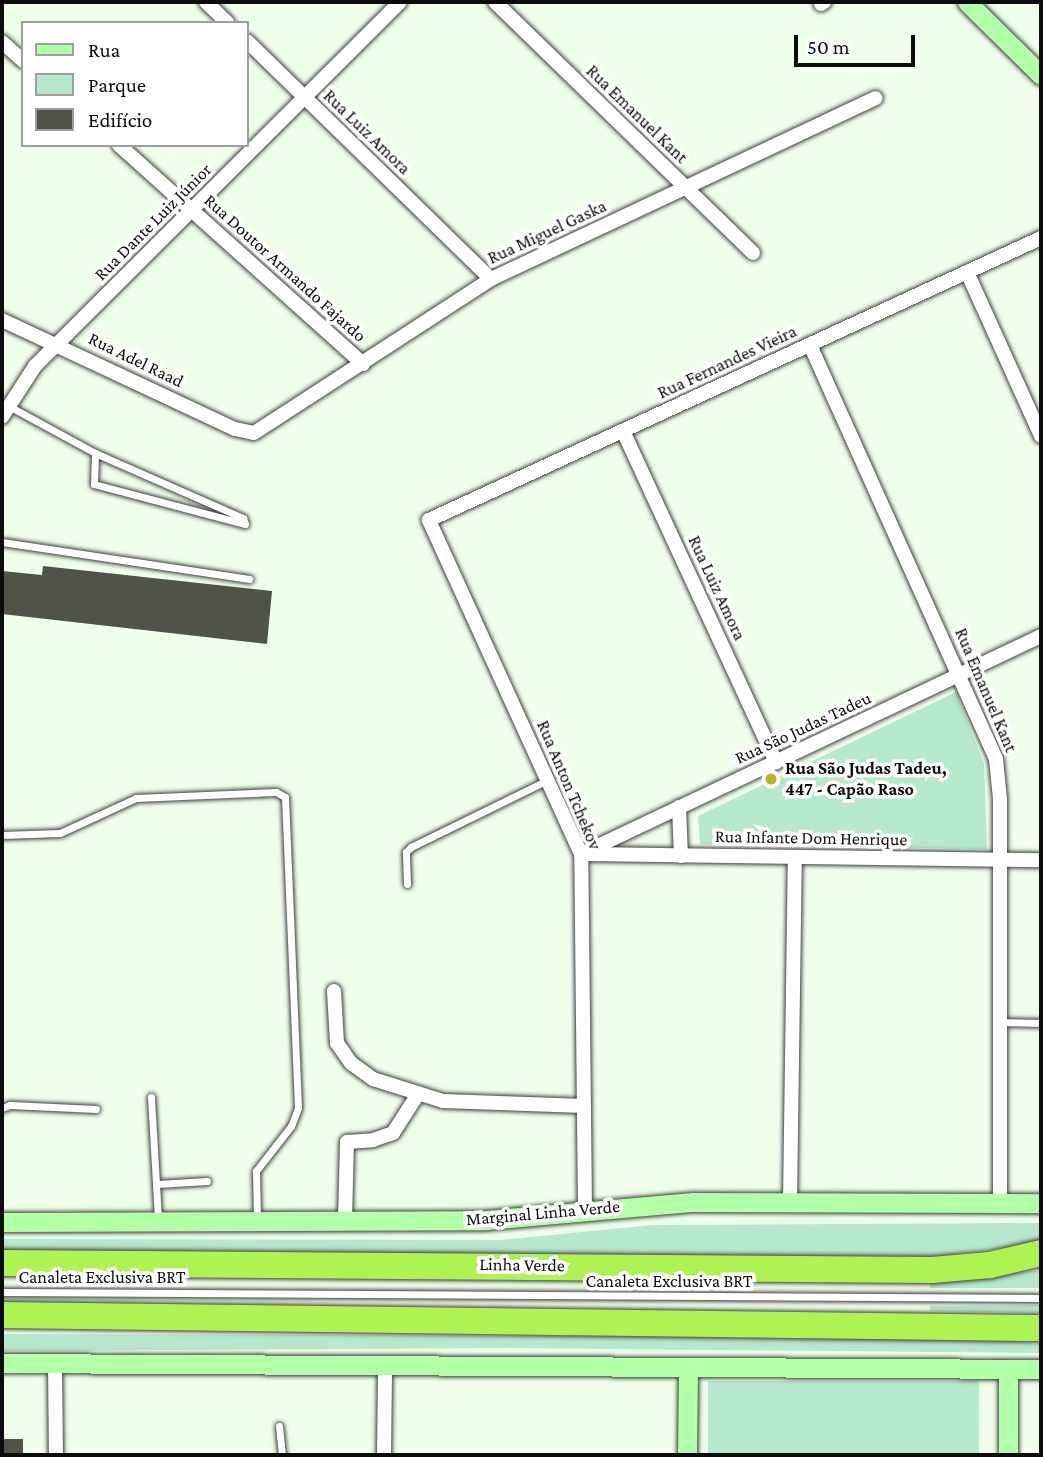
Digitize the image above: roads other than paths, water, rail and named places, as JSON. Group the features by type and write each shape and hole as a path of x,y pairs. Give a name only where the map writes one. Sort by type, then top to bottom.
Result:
{"highway":[{"name":"Linha Verde","path":"2,1263 932,1270 990,1265 1041,1253"},
{"path":"2,1315 1041,1328"}],"main road":[{"path":"967,2 1041,75"},
{"name":"Marginal Linha Verde","path":"2,1222 498,1220 657,1203 1041,1203"},
{"path":"2,1363 1041,1369"},
{"path":"687,1455 688,1368"},
{"path":"1008,1369 1008,1455"}],"street":[{"path":"206,2 226,21"},
{"name":"Rua Dante Luiz Júnior","path":"4,411 57,344 400,2"},
{"name":"Rua Emanuel Kant","path":"495,2 752,253"},
{"path":"2,42 21,59"},
{"name":"Rua Luiz Amora","path":"248,42 491,279"},
{"name":"Rua Miguel Gaska","path":"254,433 491,279 876,99"},
{"name":"Rua Doutor Armando Fajardo","path":"120,147 363,364"},
{"name":"Rua Fernandes Vieira","path":"429,520 1041,238"},
{"path":"967,272 1041,436"},
{"name":"Rua Adel Raad","path":"2,320 235,429 254,433"},
{"name":"Rua Emanuel Kant","path":"810,345 996,759 1000,859 1000,1203"},
{"name":"Rua Luiz Amora","path":"623,431 776,762"},
{"name":"Rua Anton Tchekov","path":"429,520 581,854 585,1210"},
{"name":"Rua São Judas Tadeu","path":"581,854 1041,636"},
{"path":"679,807 681,856"},
{"name":"Rua Infante Dom Henrique","path":"581,854 1041,860"},
{"path":"790,1203 795,857"},
{"path":"334,991 334,1030 351,1063 373,1079 418,1094 462,1102 584,1106"},
{"path":"345,1219 347,1142 373,1140 393,1133 418,1094"},
{"path":"55,1364 56,1455"},
{"path":"383,1455 385,1367"}],"lane":[{"path":"4,411 243,518 245,524 94,484 95,453"},
{"path":"2,542 249,579"},
{"path":"407,884 406,852 411,847 548,780"},
{"path":"2,835 60,833 136,798 276,792 285,797 298,1108 291,1126 256,1171 257,1220"},
{"path":"1000,1022 1041,1023"},
{"path":"151,1097 158,1222"},
{"path":"2,1108 10,1104 96,1109"},
{"path":"157,1184 207,1181"},
{"name":"Canaleta Exclusiva BRT","path":"2,1292 1041,1298"},
{"path":"279,1426 282,1455"}],"place":[{"name":"Rua São Judas Tadeu, 447 - Capão Raso","path":"771,779"}]}
